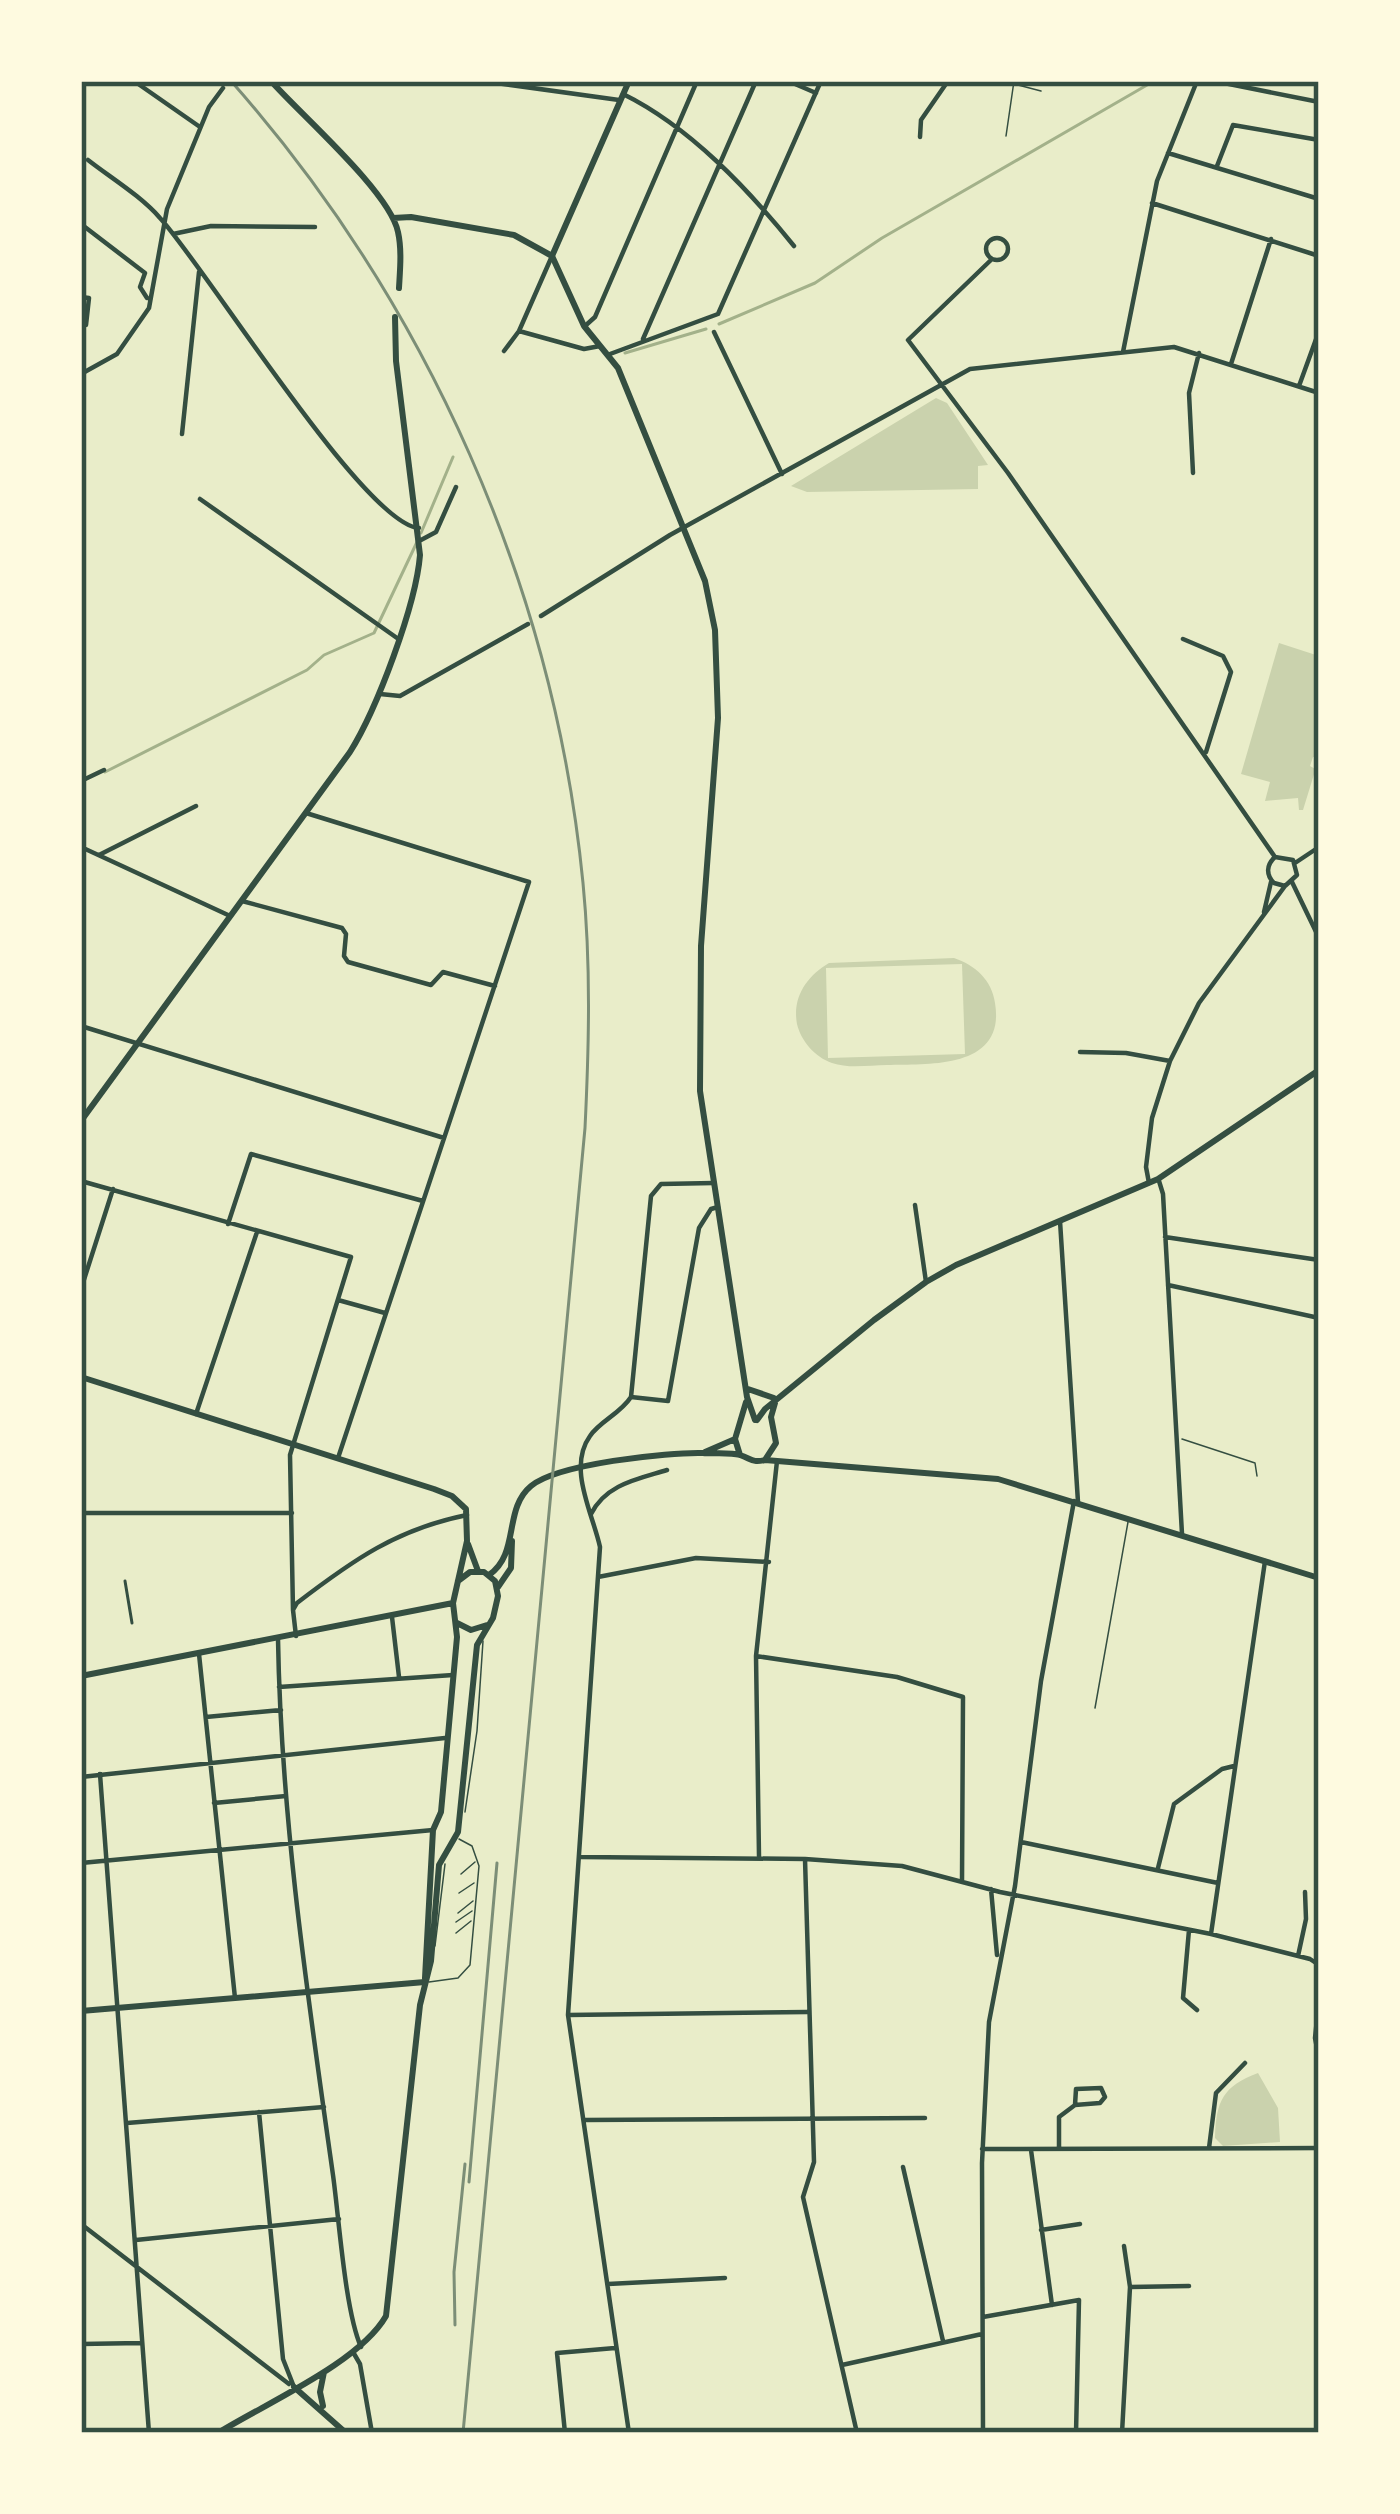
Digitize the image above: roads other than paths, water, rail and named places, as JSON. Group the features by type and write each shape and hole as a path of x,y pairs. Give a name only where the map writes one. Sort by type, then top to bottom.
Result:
{"main road":[{"path":"271,81 394,218 399,289"},
{"path":"552,256 629,81"},
{"path":"394,218 514,235 552,256 584,326 610,353 711,602 718,718 701,946 702,1116 746,1392 756,1420 772,1428"},
{"path":"81,1121 359,738 380,694 416,582 420,541 396,362 395,317"},
{"path":"740,1426 756,1420 926,1282 956,1264 1153,1181 1319,1070"},
{"path":"81,1377 434,1489 461,1503 467,1515 467,1540 453,1603 458,1623 389,2300 376,2332 357,2349 218,2433"},
{"path":"746,1392 778,1398"},
{"path":"740,1455 735,1439 746,1392"},
{"path":"778,1398 772,1428 782,1462"},
{"path":"701,1453 735,1439"},
{"path":"765,1460 775,1448"},
{"path":"489,1575 502,1564 520,1498 542,1478 658,1454 701,1453 740,1455 752,1462 976,1476 1030,1486 1319,1578"},
{"path":"425,1982 438,1872 458,1822 476,1656 496,1610 497,1587 511,1568 513,1522"},
{"path":"467,1540 478,1571"},
{"path":"458,1581 478,1571 489,1575 497,1587"},
{"path":"81,1676 453,1603"},
{"path":"458,1623 471,1630 487,1625"},
{"path":"440,1819 458,1822"},
{"path":"434,1833 452,1840"},
{"path":"81,2011 425,1982"},
{"path":"324,2410 320,2392 325,2369"},
{"path":"294,2387 346,2433"}],"street":[{"path":"134,81 200,127"},
{"path":"482,81 622,97 675,129 719,164 794,246"},
{"path":"584,326 595,317 697,81"},
{"path":"644,339 756,81"},
{"path":"788,81 816,93"},
{"path":"610,353 718,314 821,81"},
{"path":"920,137 921,120 948,81"},
{"path":"1123,352 1152,203 1197,81"},
{"path":"1214,81 1319,102"},
{"path":"81,374 117,354 149,308 167,209 200,127 224,88"},
{"path":"1216,166 1233,125 1319,140"},
{"path":"1168,153 1319,200"},
{"path":"88,160 163,219 339,459 393,517 418,528"},
{"path":"1152,203 1319,256"},
{"path":"81,224 145,273 140,286 149,300"},
{"path":"173,234 211,226 315,226"},
{"path":"1231,364 1271,239"},
{"path":"504,351 519,331 552,256"},
{"path":"992,259 908,340 1275,857"},
{"path":"182,434 199,272"},
{"path":"81,297 89,298 86,325 81,325"},
{"path":"519,331 584,349 600,345"},
{"path":"1299,386 1319,331"},
{"path":"714,332 782,473"},
{"path":"542,616 782,473 970,369 1174,347 1319,393"},
{"path":"1193,473 1189,393 1199,353"},
{"path":"420,541 436,532 455,488"},
{"path":"200,499 397,638"},
{"path":"380,694 400,696 528,624"},
{"path":"1183,639 1223,656 1231,672 1205,754"},
{"path":"81,781 104,770"},
{"path":"98,855 196,806"},
{"path":"305,813 529,882 338,1458"},
{"path":"81,848 231,916"},
{"path":"1295,862 1317,853"},
{"path":"1182,1534 1165,1237 1147,1157 1152,1118 1170,1061 1199,1003 1297,875 1295,862 1286,856 1275,857 1268,865 1271,880 1262,917"},
{"path":"1271,880 1289,884 1319,938"},
{"path":"242,901 342,928 344,956 357,964 431,986 443,972 495,986"},
{"path":"81,1026 444,1138"},
{"path":"1080,1052 1170,1061"},
{"path":"228,1224 251,1154 423,1201"},
{"path":"81,1181 352,1257 293,1444 296,1636"},
{"path":"629,2433 568,2015 599,1547 581,1486 590,1435 622,1412 631,1397 651,1196 661,1184 714,1183"},
{"path":"81,1289 113,1189"},
{"path":"915,1205 926,1282"},
{"path":"631,1397 668,1401 699,1228 711,1209 718,1207"},
{"path":"983,2433 982,2149 989,2022 1021,1842 1038,1700 1076,1502 1060,1222"},
{"path":"196,1414 257,1232"},
{"path":"1165,1237 1319,1260"},
{"path":"1168,1285 1319,1318"},
{"path":"338,1300 386,1313"},
{"path":"759,1858 755,1655 782,1462"},
{"path":"591,1514 599,1498 613,1488 667,1470"},
{"path":"81,1513 292,1513"},
{"path":"293,1610 371,1548 419,1527 467,1515"},
{"path":"598,1577 696,1558 769,1562"},
{"path":"1211,1934 1265,1561"},
{"path":"125,1580 132,1623"},
{"path":"392,1617 399,1678"},
{"path":"278,1639 281,1756 291,1843 372,2433"},
{"path":"199,1654 235,1998"},
{"path":"138,1655 140,1665"},
{"path":"755,1655 897,1677 963,1697 962,1882"},
{"path":"279,1688 453,1675"},
{"path":"206,1717 281,1710"},
{"path":"81,1777 447,1738"},
{"path":"1158,1868 1174,1804 1222,1769 1234,1766"},
{"path":"100,1774 149,2433"},
{"path":"214,1803 286,1796"},
{"path":"81,1863 434,1833"},
{"path":"1021,1842 1218,1883"},
{"path":"580,1857 805,1859 902,1866 1211,1934 1319,1965"},
{"path":"805,1859 814,2162 803,2198 857,2433"},
{"path":"991,1889 998,1963"},
{"path":"1298,1956 1306,1919 1305,1892"},
{"path":"1190,1930 1183,1998 1197,2010"},
{"path":"1319,2000 1315,2031 1319,2058"},
{"path":"568,2015 807,2012"},
{"path":"1209,2149 1216,2093 1244,2063"},
{"path":"1059,2149 1059,2117 1076,2104 1100,2103 1105,2097 1101,2088 1076,2089 1076,2104"},
{"path":"127,2123 324,2108"},
{"path":"260,2112 283,2359 294,2387"},
{"path":"584,2120 925,2118"},
{"path":"982,2149 1319,2148"},
{"path":"1030,2149 1052,2305"},
{"path":"903,2167 943,2341"},
{"path":"135,2240 339,2219"},
{"path":"81,2224 294,2387"},
{"path":"1041,2230 1081,2224"},
{"path":"1122,2433 1130,2288 1124,2246"},
{"path":"608,2284 725,2278"},
{"path":"1130,2288 1189,2286"},
{"path":"983,2317 1079,2300 1076,2433"},
{"path":"842,2365 983,2333"},
{"path":"81,2344 142,2343"},
{"path":"565,2433 557,2353 617,2348"}],"lane":[{"path":"1006,136 1014,82 1041,91"},
{"path":"1178,1438 1255,1463 1257,1476"},
{"path":"1095,1708 1129,1518"},
{"path":"425,1982 458,1978 470,1965 478,1860 472,1846 452,1840"},
{"path":"460,1874 478,1860"},
{"path":"459,1894 478,1881"},
{"path":"458,1912 476,1899"},
{"path":"456,1922 475,1909"},
{"path":"456,1933 474,1919"}],"waterway":[{"path":"719,324 815,283 882,238 1154,81"},
{"path":"625,353 706,329"},
{"path":"421,533 453,457"},
{"path":"105,772 374,633 417,542"}],"railway":[{"path":"231,81 301,167 365,258 421,354 470,454 511,558 543,664 568,773 583,883 588,1005 585,1128 463,2433"},
{"path":"469,2182 497,1863"},
{"path":"455,2325 454,2272 465,2164"}]}
